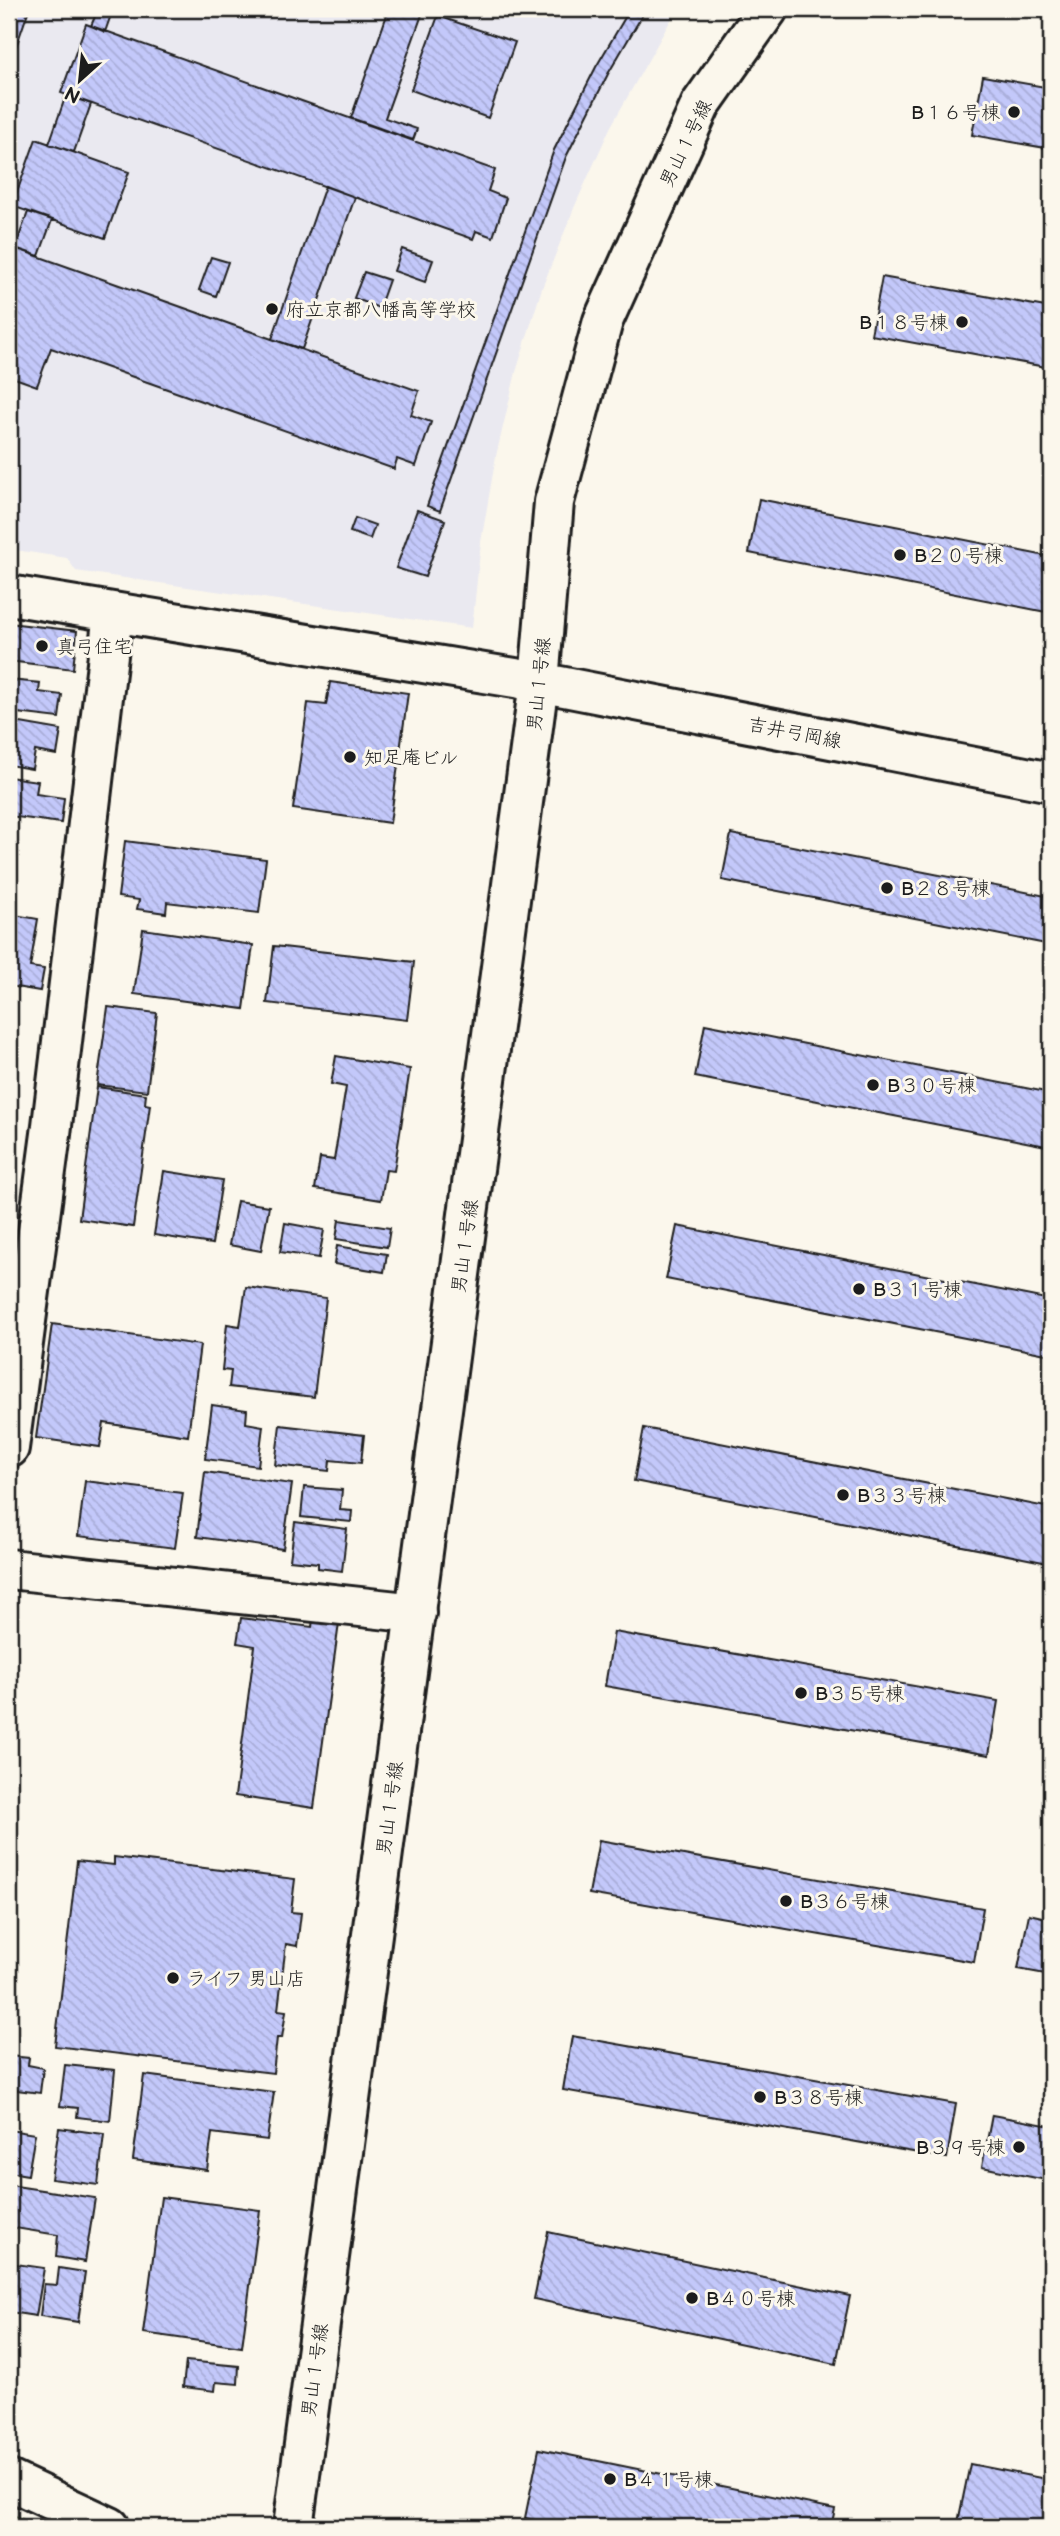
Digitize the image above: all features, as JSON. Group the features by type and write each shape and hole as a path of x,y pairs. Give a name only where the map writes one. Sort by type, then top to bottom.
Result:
{"street":[{"name":"男山１号線","path":"293,2527 539,681 554,502 603,321 701,104 768,9"},
{"name":"吉井弓岡線","path":"9,595 539,681 1051,782"},
{"path":"9,1448 51,1134 113,613"},
{"path":"9,1569 272,1600 416,1613"},
{"path":"9,2480 110,2527"}],"shaded area":[{"name":"府立京都八幡高等学校","path":"9,9 677,9 610,128 542,288 516,372 496,456 481,542 472,628 76,571 67,558 9,549"}],"green space":[{"path":"9,2513 38,2527 9,2527"}],"building":[{"path":"9,9 29,9 9,67"},
{"path":"98,9 113,9 105,32 91,26"},
{"path":"389,9 424,9 385,118 417,129 413,140 351,118"},
{"path":"537,9 556,9 553,15"},
{"path":"630,9 646,9 608,74 566,157 440,511 427,506 554,150 596,67"},
{"path":"438,16 515,42 488,118 411,90"},
{"path":"86,24 495,170 488,191 506,198 493,237 476,231 473,239 61,93"},
{"name":"B１６号棟","path":"983,76 1051,88 1051,149 972,135"},
{"path":"66,95 91,104 74,152 49,144"},
{"path":"36,139 129,172 105,238 12,206"},
{"path":"325,186 355,197 302,349 272,339"},
{"path":"28,212 52,220 39,256 15,248"},
{"path":"9,246 419,391 411,415 431,422 416,466 397,459 394,469 51,348 37,386 9,376"},
{"path":"402,249 433,260 425,282 394,271"},
{"path":"211,257 228,262 216,296 199,290"},
{"path":"364,272 389,280 379,308 354,298"},
{"name":"B１８号棟","path":"882,277 1051,308 1051,368 871,335"},
{"name":"B２０号棟","path":"759,499 1051,557 1051,613 749,553"},
{"path":"417,510 445,520 425,577 396,568"},
{"path":"355,518 375,525 370,539 350,532"},
{"name":"真弓住宅","path":"9,623 77,631 73,669 9,661"},
{"path":"9,680 40,683 39,692 62,695 59,718 9,712"},
{"name":"知足庵ビル","path":"330,682 408,693 390,823 293,809 308,703 326,705"},
{"path":"9,721 61,730 57,755 35,751 32,769 9,765"},
{"path":"9,777 38,781 36,794 64,798 61,823 9,816"},
{"name":"B２８号棟","path":"731,834 1051,897 1051,945 722,880"},
{"path":"125,841 266,859 259,913 167,902 166,913 137,909 139,900 118,897"},
{"path":"9,914 38,919 30,967 44,969 40,991 9,986"},
{"path":"143,929 253,945 244,1009 134,994"},
{"path":"274,946 414,962 407,1020 267,1003"},
{"path":"108,1007 157,1013 147,1091 97,1085"},
{"name":"B３０号棟","path":"705,1024 1051,1093 1051,1147 695,1077"},
{"path":"336,1056 410,1069 394,1171 386,1170 381,1200 315,1189 320,1158 334,1160 346,1087 331,1084"},
{"path":"97,1087 146,1094 145,1104 150,1105 133,1227 79,1219"},
{"path":"164,1171 222,1180 212,1244 154,1235"},
{"path":"237,1201 269,1206 261,1251 229,1245"},
{"path":"339,1220 390,1228 387,1247 336,1239"},
{"path":"285,1223 324,1230 319,1258 280,1252"},
{"name":"B３１号棟","path":"677,1226 1051,1300 1051,1355 666,1279"},
{"path":"337,1246 387,1254 384,1272 334,1264"},
{"path":"246,1287 326,1298 314,1397 229,1387 231,1371 222,1370 227,1324 240,1326"},
{"path":"52,1324 200,1345 188,1436 104,1423 100,1447 36,1438"},
{"path":"212,1405 247,1410 246,1423 263,1426 258,1466 205,1459"},
{"path":"280,1425 364,1435 361,1463 330,1460 329,1471 275,1465"},
{"name":"B３３号棟","path":"644,1428 1051,1508 1048,1563 634,1481"},
{"path":"205,1472 292,1484 283,1549 197,1537"},
{"path":"85,1481 183,1493 175,1548 78,1536"},
{"path":"304,1487 342,1490 340,1510 352,1511 351,1522 301,1517"},
{"path":"295,1522 347,1529 342,1571 318,1568 318,1563 290,1560"},
{"path":"241,1618 312,1627 313,1619 339,1623 314,1808 235,1796 255,1646 237,1643"},
{"name":"B３５号棟","path":"614,1632 998,1701 989,1755 605,1686"},
{"name":"B３６号棟","path":"599,1840 983,1908 974,1962 589,1894"},
{"name":"ライフ 男山店","path":"114,1857 295,1879 291,1912 301,1913 297,1946 286,1944 278,2010 286,2011 282,2038 277,2038 273,2073 55,2046 77,1861 114,1865"},
{"path":"1029,1914 1051,1919 1051,1975 1018,1969"},
{"name":"B３８号棟","path":"572,2036 956,2104 947,2158 563,2090"},
{"path":"9,2056 29,2058 28,2065 43,2068 40,2093 9,2089"},
{"path":"65,2065 115,2070 110,2121 77,2117 78,2108 60,2106"},
{"path":"144,2075 274,2092 267,2140 212,2133 207,2170 133,2160"},
{"name":"B３９号棟","path":"992,2115 1051,2126 1051,2181 982,2167"},
{"path":"59,2128 104,2134 98,2185 51,2179"},
{"path":"9,2130 35,2134 28,2175 9,2172"},
{"path":"9,2185 95,2198 85,2262 56,2257 58,2235 9,2227"},
{"path":"161,2197 260,2210 242,2347 143,2333"},
{"name":"B４０号棟","path":"548,2232 850,2296 836,2364 534,2299"},
{"path":"9,2263 44,2268 36,2316 9,2312"},
{"path":"59,2268 85,2272 78,2322 40,2316 44,2284 57,2285"},
{"path":"186,2361 239,2366 238,2384 216,2382 215,2391 183,2387"},
{"name":"B４１号棟","path":"539,2449 835,2509 831,2527 569,2527 525,2518"},
{"path":"970,2464 1051,2480 1051,2527 957,2527"}],"place":[{"name":"B１６号棟","path":"1014,112"},
{"name":"府立京都八幡高等学校","path":"272,309"},
{"name":"B１８号棟","path":"962,322"},
{"name":"B２０号棟","path":"900,555"},
{"name":"真弓住宅","path":"42,646"},
{"name":"知足庵ビル","path":"350,757"},
{"name":"B２８号棟","path":"887,888"},
{"name":"B３０号棟","path":"873,1085"},
{"name":"B３１号棟","path":"859,1289"},
{"name":"B３３号棟","path":"843,1495"},
{"name":"B３５号棟","path":"801,1693"},
{"name":"B３６号棟","path":"786,1901"},
{"name":"ライフ 男山店","path":"173,1978"},
{"name":"B３８号棟","path":"760,2097"},
{"name":"B３９号棟","path":"1019,2147"},
{"name":"B４０号棟","path":"692,2298"},
{"name":"B４１号棟","path":"610,2479"}]}
